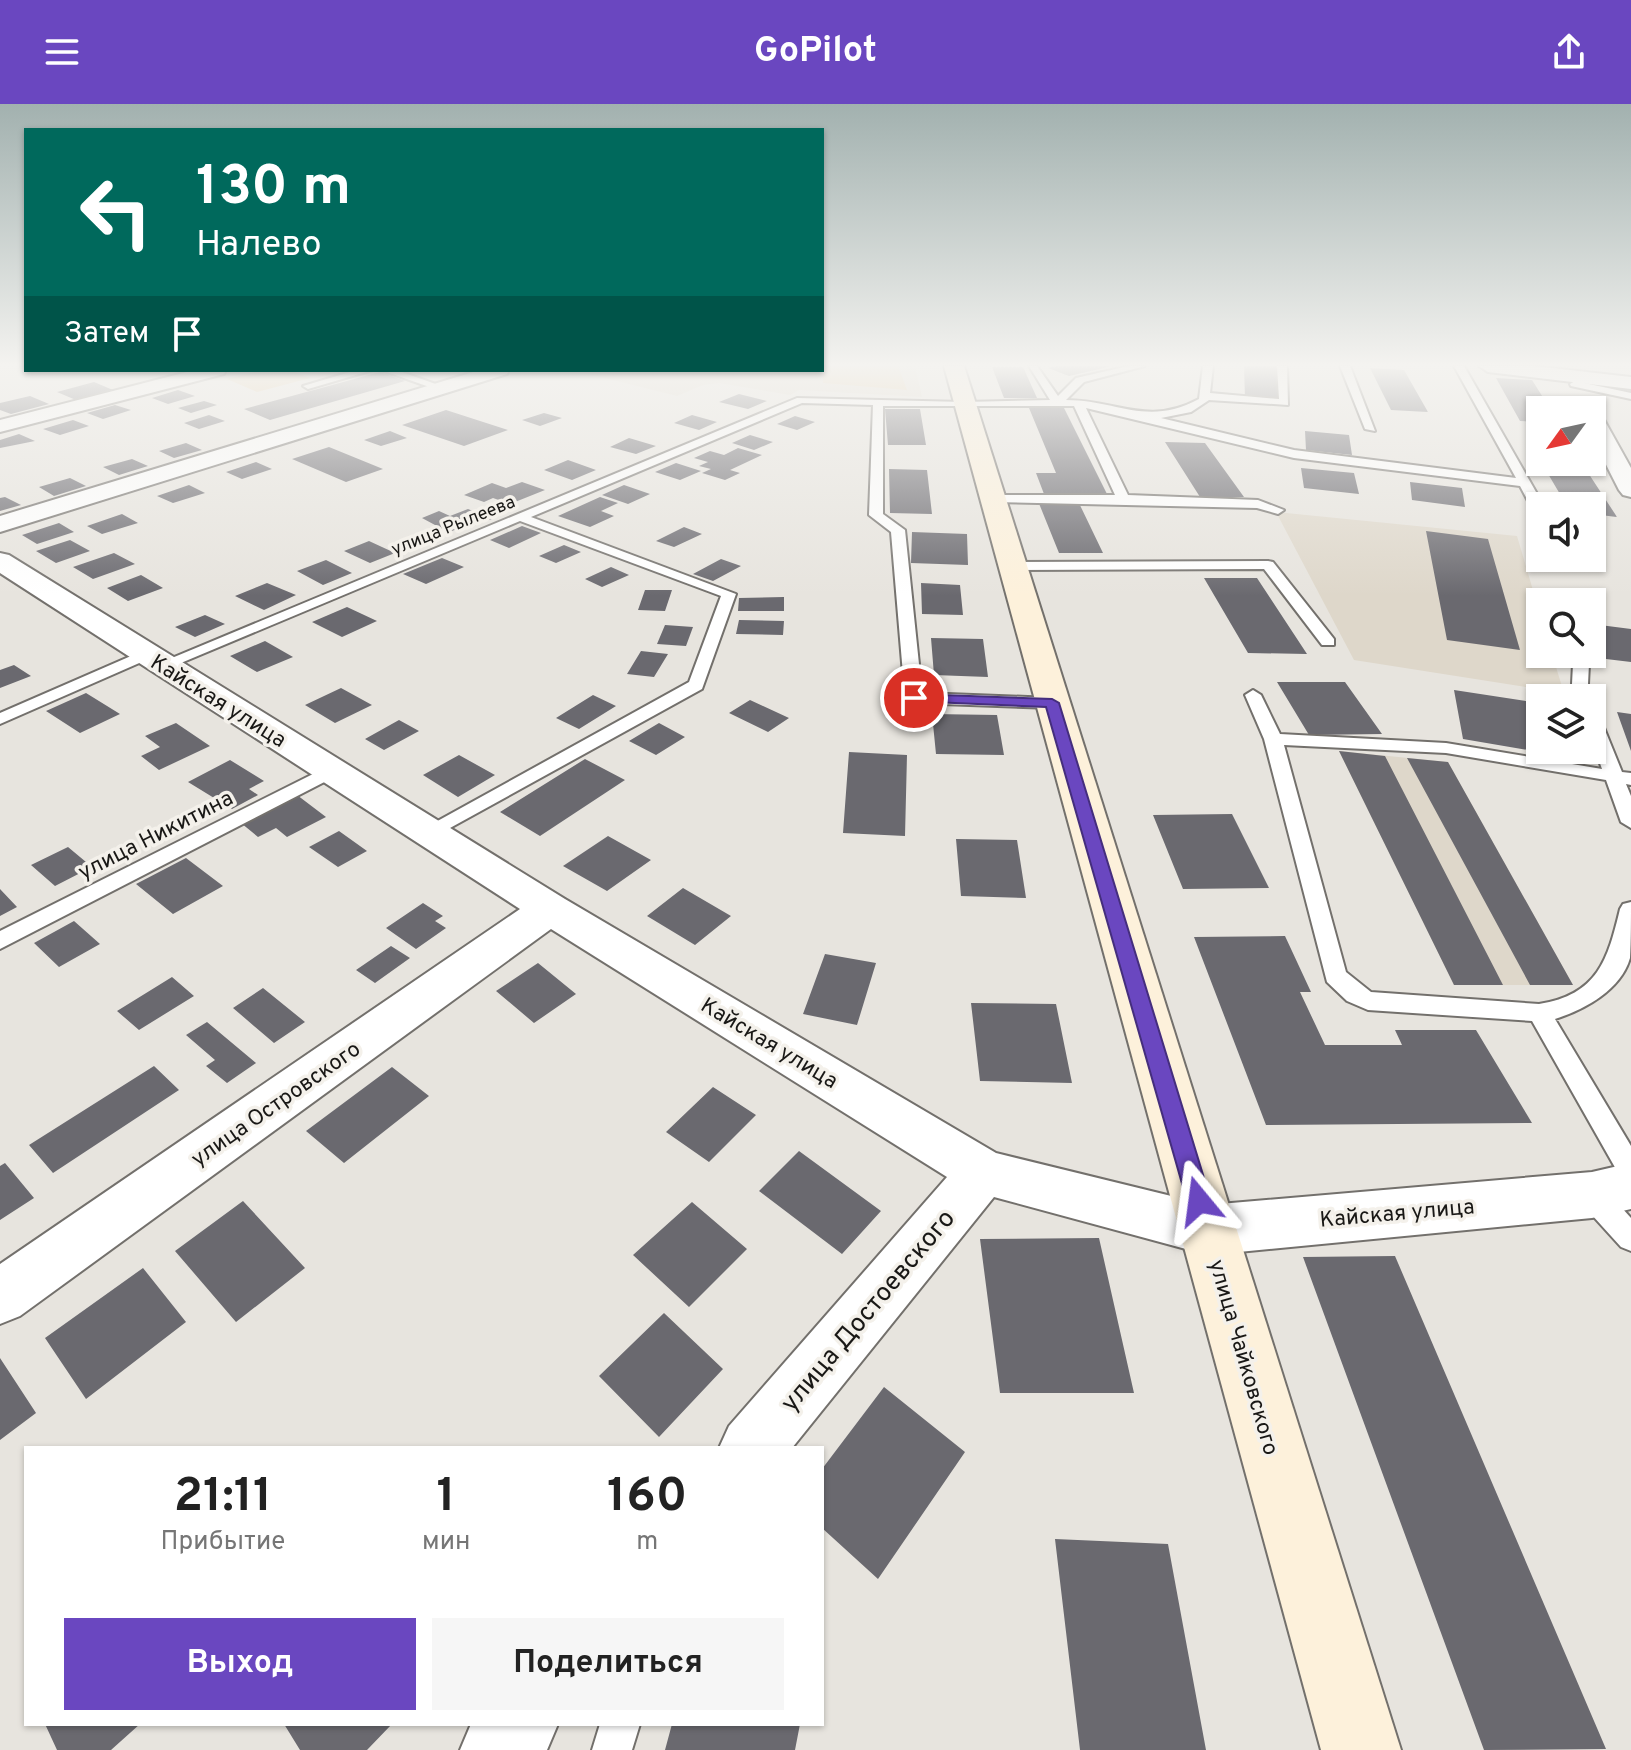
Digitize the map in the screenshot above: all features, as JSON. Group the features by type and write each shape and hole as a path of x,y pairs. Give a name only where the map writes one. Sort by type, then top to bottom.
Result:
{"street":[{"path":"0,524 251,443"},
{"name":"улица Чайковского","path":"975,443 1361,1750"},
{"path":"1622,457 1631,490"},
{"name":"Кайская улица","path":"0,561 550,909 983,1172 1208,1230 1618,1183"},
{"name":"улица Островского","path":"0,1297 550,909"},
{"name":"улица Достоевского","path":"753,1446 983,1172"},
{"path":"498,1750 518,1726"}],"lane":[{"name":"улица Рылеева","path":"0,719 520,517 698,443"},
{"path":"877,443 876,515 898,530 914,698 1052,703"},
{"path":"1097,443 1123,499"},
{"path":"1249,443 1294,454 1525,483"},
{"path":"1502,443 1530,492"},
{"path":"991,498 1258,504 1278,510"},
{"path":"430,833 696,685 729,594 520,517"},
{"path":"1011,566 1268,565 1328,642"},
{"path":"1253,695 1273,739 1335,976 1355,995 1368,1001 1539,1013 1557,1011 1587,996 1617,963 1631,909"},
{"path":"1273,739 1446,748 1622,778"},
{"path":"1606,745 1622,778 1631,822"},
{"name":"улица Никитина","path":"0,941 331,771"},
{"path":"1539,1013 1618,1183 1631,1238"},
{"path":"612,1750 619,1726"}],"shaded area":[{"path":"1276,512 1517,536 1532,588 1526,588 1526,668 1556,668 1561,684 1526,684 1526,687 1354,660"},
{"path":"1339,751 1448,762 1573,985 1454,985"}],"building":[{"path":"0,443 26,443 0,448"},
{"path":"186,443 202,450 174,458 159,451"},
{"path":"619,443 656,446 636,454 610,447"},
{"path":"732,443 771,443 754,450"},
{"path":"888,443 926,445 888,445"},
{"path":"1043,443 1081,443 1107,494 1044,494 1036,473 1056,473"},
{"path":"1166,443 1205,443 1244,497 1200,497"},
{"path":"1306,443 1350,443 1352,455 1306,450"},
{"path":"329,447 383,469 346,482 292,459"},
{"path":"738,448 762,455 730,470 740,473 725,480 702,473 711,469 699,466 708,462 694,458 710,451 724,455"},
{"path":"132,459 148,466 119,475 103,467"},
{"path":"568,460 596,470 572,480 544,470"},
{"path":"256,462 272,469 242,479 226,472"},
{"path":"676,463 701,471 680,480 655,472"},
{"path":"1301,468 1354,473 1359,494 1304,488"},
{"path":"889,469 927,470 932,514 890,513"},
{"path":"1549,476 1590,476 1601,492 1559,492"},
{"path":"70,478 86,486 54,496 39,487"},
{"path":"522,482 545,490 510,504 493,498 484,502 464,495 492,483 506,488"},
{"path":"1410,482 1462,488 1465,507 1412,500"},
{"path":"189,485 205,493 173,503 157,496"},
{"path":"624,485 650,494 628,504 602,495"},
{"path":"5,497 21,505 0,511 0,498"},
{"path":"600,497 618,503 601,511 614,516 590,527 558,516"},
{"path":"1606,500 1617,517 1606,516"},
{"path":"1038,501 1078,501 1103,553 1059,553"},
{"path":"468,509 492,519 448,532 422,518 439,511 450,516"},
{"path":"122,514 138,523 102,534 87,526"},
{"path":"59,523 74,532 37,544 22,535"},
{"path":"522,526 541,533 509,548 490,540"},
{"path":"684,527 702,534 674,547 656,541"},
{"path":"1426,531 1488,539 1520,650 1447,640"},
{"path":"912,532 967,534 968,565 911,563"},
{"path":"70,540 90,551 56,563 36,551"},
{"path":"369,541 395,553 370,563 344,551"},
{"path":"564,545 581,552 556,563 539,556"},
{"path":"114,553 135,564 93,579 73,567"},
{"path":"442,558 464,567 426,584 403,574"},
{"path":"721,559 741,566 713,581 693,574"},
{"path":"326,560 352,573 323,585 297,571"},
{"path":"611,567 629,575 602,587 585,579"},
{"path":"141,575 163,588 128,601 107,588"},
{"path":"1204,578 1257,578 1307,654 1248,653"},
{"path":"267,583 296,595 264,610 235,596"},
{"path":"921,583 960,585 963,615 922,614"},
{"path":"645,590 672,590 665,611 638,610"},
{"path":"784,597 784,611 738,611 739,598"},
{"path":"347,607 377,621 342,637 312,622"},
{"path":"205,615 225,624 195,637 175,627"},
{"path":"739,620 784,621 783,635 736,634"},
{"path":"665,625 693,627 686,646 657,644"},
{"path":"1606,626 1631,629 1631,662 1606,659"},
{"path":"931,638 983,639 988,677 934,675"},
{"path":"265,641 293,657 257,672 230,656"},
{"path":"641,651 668,654 654,677 627,674"},
{"path":"14,665 31,676 0,688 0,670"},
{"path":"1277,682 1345,682 1382,734 1309,735"},
{"path":"341,688 372,705 335,723 305,705"},
{"path":"1454,690 1526,701 1526,750 1463,739"},
{"path":"86,693 120,714 80,733 46,711"},
{"path":"593,695 616,706 579,729 556,718"},
{"path":"750,700 789,718 768,732 729,713"},
{"path":"1617,712 1631,714 1631,751"},
{"path":"932,714 997,715 1004,755 936,754"},
{"path":"399,720 419,731 384,750 365,739"},
{"path":"176,723 210,746 159,770 141,756 160,747 145,736"},
{"path":"659,723 685,737 656,755 629,741"},
{"path":"1339,751 1385,756 1503,985 1454,985"},
{"path":"849,752 907,755 905,836 843,833"},
{"path":"459,755 495,775 458,797 423,775"},
{"path":"1407,758 1448,762 1573,985 1530,985"},
{"path":"585,759 625,780 540,836 500,812"},
{"path":"230,760 264,781 249,789 258,795 232,809 188,782"},
{"path":"297,795 326,817 287,837 276,828 258,837 241,823"},
{"path":"1232,814 1269,888 1183,889 1153,815"},
{"path":"339,831 367,851 338,867 309,847"},
{"path":"608,836 651,860 607,891 563,866"},
{"path":"956,839 1017,840 1026,898 961,896"},
{"path":"68,847 92,867 55,886 31,865"},
{"path":"186,858 223,886 173,914 136,884"},
{"path":"683,888 731,916 695,945 647,916"},
{"path":"0,889 17,907 0,916"},
{"path":"423,903 443,916 435,921 446,928 416,949 386,928"},
{"path":"74,921 100,944 59,967 34,943"},
{"path":"1285,936 1311,992 1300,992 1325,1045 1402,1045 1395,1030 1476,1030 1532,1123 1266,1125 1194,937"},
{"path":"391,946 410,958 375,983 356,970"},
{"path":"825,954 876,963 857,1025 803,1014"},
{"path":"538,963 576,994 534,1023 496,991"},
{"path":"172,977 194,996 139,1030 117,1011"},
{"path":"263,988 305,1022 274,1043 233,1008"},
{"path":"971,1003 1056,1004 1072,1083 980,1081"},
{"path":"207,1022 256,1063 227,1083 206,1066 215,1060 186,1035"},
{"path":"154,1066 179,1090 53,1173 29,1145"},
{"path":"392,1067 429,1096 344,1163 306,1131"},
{"path":"713,1087 756,1115 709,1162 666,1132"},
{"path":"799,1151 881,1211 842,1254 759,1191"},
{"path":"5,1163 34,1198 0,1220 0,1166"},
{"path":"243,1201 305,1268 236,1322 175,1251"},
{"path":"692,1202 747,1249 689,1307 633,1255"},
{"path":"1099,1238 1134,1393 1000,1393 980,1239"},
{"path":"1395,1256 1606,1749 1484,1750 1303,1257"},
{"path":"143,1268 186,1322 86,1399 45,1338"},
{"path":"664,1313 723,1369 659,1437 599,1376"},
{"path":"0,1358 36,1413 0,1440"},
{"path":"884,1387 965,1452 878,1579 824,1530 824,1466"},
{"path":"1055,1539 1168,1544 1206,1750 1080,1750"},
{"path":"46,1726 138,1726 111,1750 57,1750"},
{"path":"285,1726 390,1726 367,1750 300,1750"},
{"path":"671,1726 800,1726 795,1750 665,1750"}],"route":[{"path":"914,698 1052,703 1199,1201"}]}
